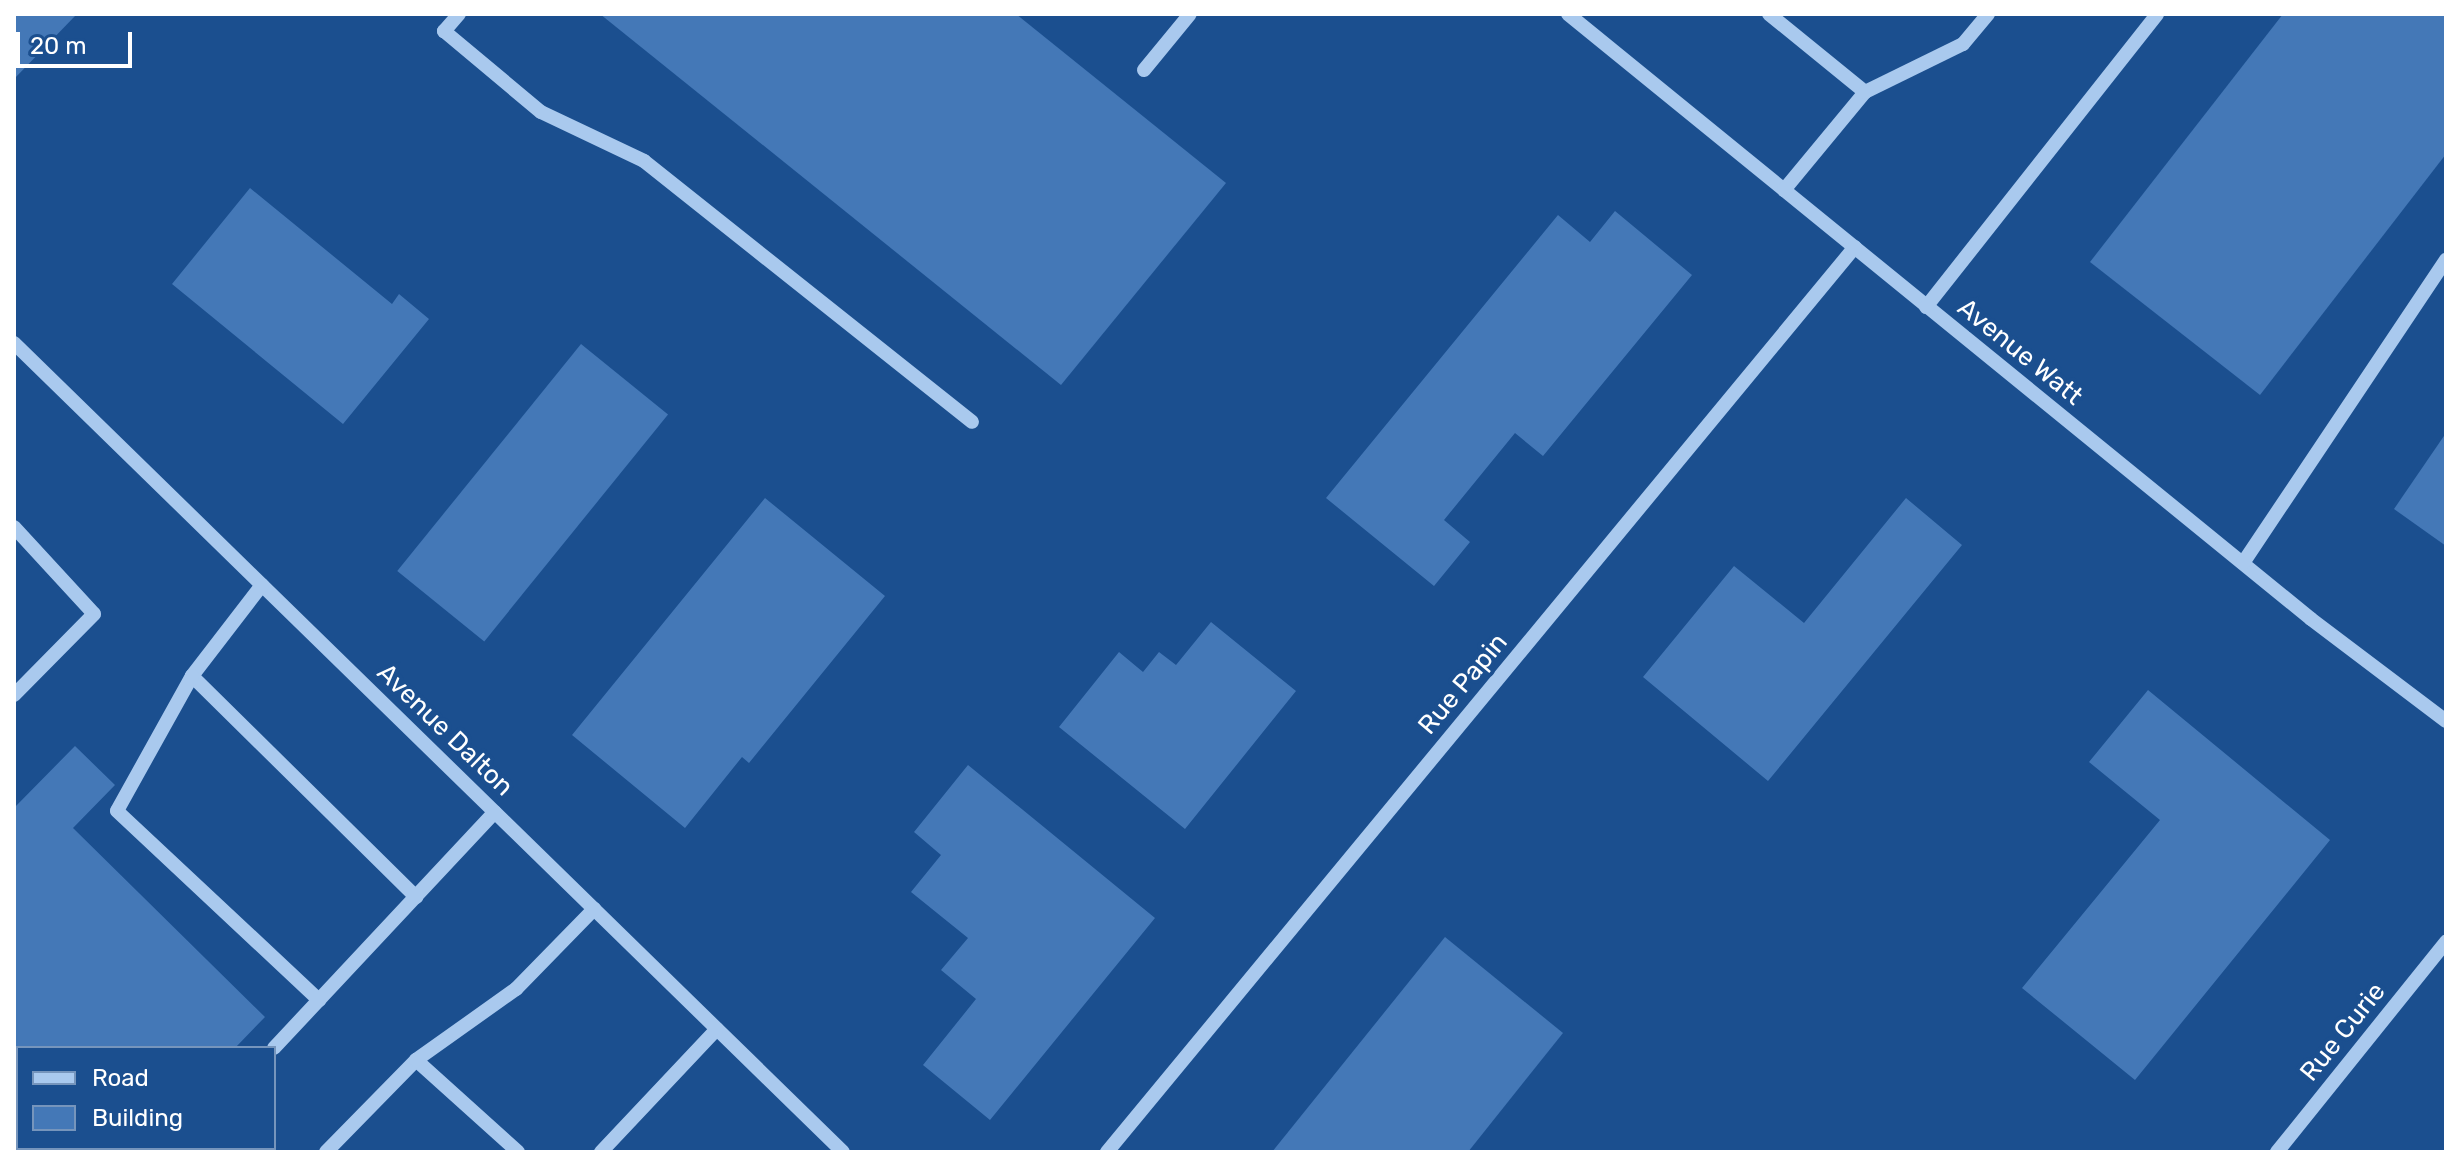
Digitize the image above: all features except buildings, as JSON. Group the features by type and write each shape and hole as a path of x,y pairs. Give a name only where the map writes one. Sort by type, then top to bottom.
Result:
{"street":[{"path":"459,14 444,31 541,112 644,161 972,422"},
{"path":"1144,70 1190,14"},
{"name":"Avenue Watt","path":"1568,14 2243,563 2446,721"},
{"path":"1769,14 1865,92"},
{"path":"1784,190 1865,92 1963,44 1988,14"},
{"path":"1926,307 2157,14"},
{"name":"Rue Papin","path":"1107,1152 1855,247"},
{"path":"2243,563 2446,260"},
{"name":"Avenue Dalton","path":"14,343 843,1152"},
{"path":"14,527 94,614 14,695"},
{"path":"262,585 192,676 117,811 319,1000"},
{"path":"192,676 416,897"},
{"path":"276,1046 495,812"},
{"path":"326,1152 416,1060 516,989 594,909"},
{"name":"Rue Curie","path":"2277,1152 2446,942"},
{"path":"601,1152 717,1029"},
{"path":"416,1060 518,1152"}]}
